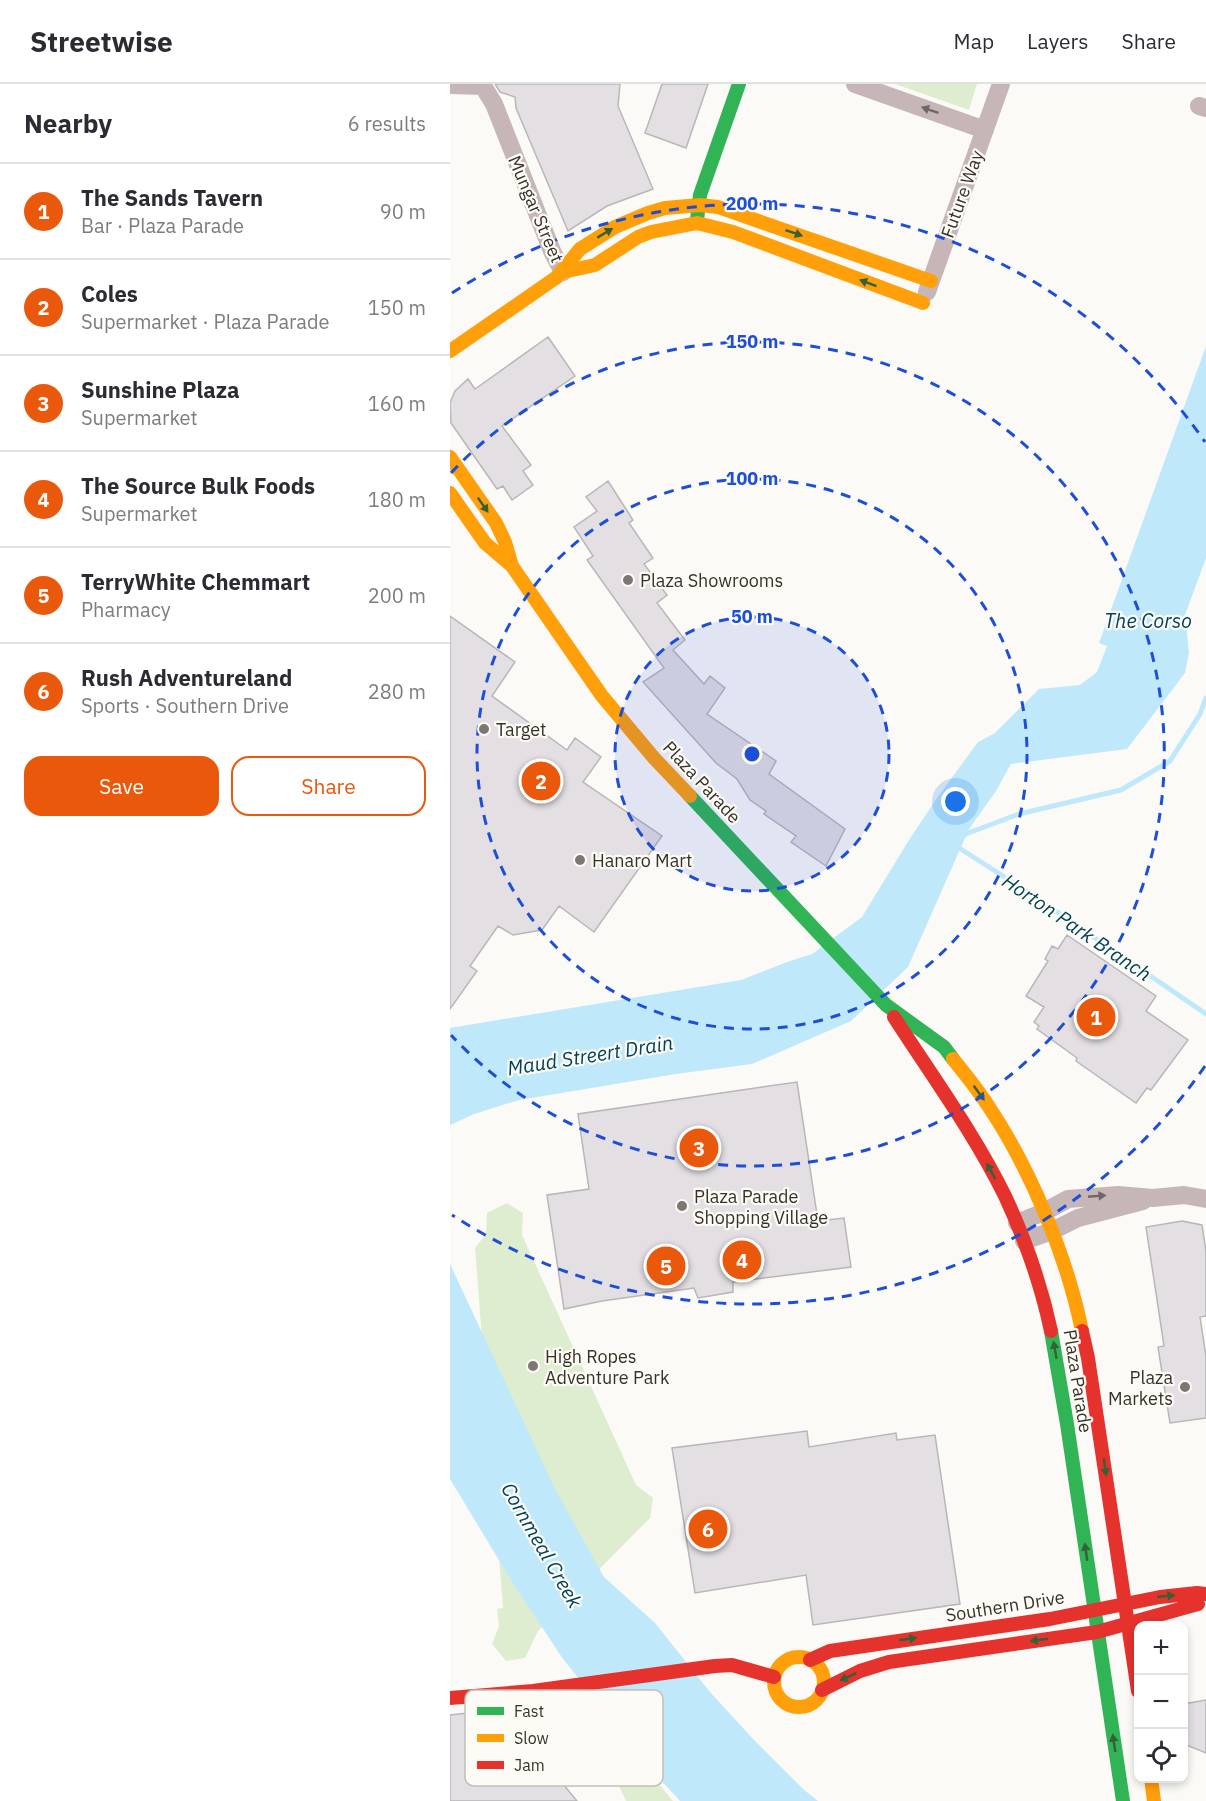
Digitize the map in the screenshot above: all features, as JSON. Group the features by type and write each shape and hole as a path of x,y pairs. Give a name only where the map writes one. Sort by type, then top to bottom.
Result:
{"main road":[{"path":"697,223 700,195 739,84"},
{"path":"563,272 582,248 625,221 660,209 698,205 718,207 931,281"},
{"path":"563,272 595,266 638,237 651,232 697,223 733,231 923,303"},
{"name":"Mungar Street","path":"450,351 563,272"},
{"name":"Plaza Parade","path":"450,457 496,523 505,542 512,566"},
{"name":"Plaza Parade","path":"450,493 485,543 512,566 602,696 629,729 886,1005 961,1119 1000,1186 1024,1241 1049,1320 1063,1397 1096,1632 1124,1801"},
{"name":"Plaza Parade","path":"886,1005 944,1047 972,1083 990,1108 1028,1174 1052,1231 1077,1305 1088,1358 1136,1675"},
{"name":"Southern Drive","path":"810,1660 830,1651 1050,1619 1160,1597 1206,1594"},
{"name":"Southern Drive","path":"822,1689 861,1671 889,1662 1096,1632 1199,1604 1206,1600"},
{"path":"803,1657 820,1669 824,1683 818,1697 812,1703 796,1707 782,1700 774,1685 774,1677 788,1659 803,1657"},
{"path":"532,1690 732,1665 774,1677"},
{"path":"450,1698 465,1697"},
{"path":"1151,1783 1154,1801"}],"street":[{"path":"855,84 985,130"},
{"name":"Future Way","path":"923,303 1000,84"},
{"path":"450,85 483,85"},
{"name":"Mungar Street","path":"483,85 494,104 554,256 563,272"},
{"path":"1017,1223 1068,1199 1118,1195 1153,1198"},
{"path":"1024,1241 1052,1231 1077,1218 1153,1198 1184,1195 1206,1199"}],"green space":[{"path":"895,84 977,84 969,110"},
{"name":"High Ropes Adventure Park","path":"507,1203 523,1213 522,1235 636,1485 653,1498 650,1518 538,1631 525,1658 506,1661 492,1644 499,1626 497,1609 503,1608 475,1248 486,1234 487,1213"},
{"path":"619,1786 661,1786 673,1801 626,1801"}],"water":[{"path":"1206,346 1206,558 1185,615 1189,653 1185,673 1127,749 1011,764 996,791 969,829 908,967 851,1021 752,1064 519,1100 474,1114 450,1125 450,1028 741,980 812,954 862,917 909,840 978,742 995,733 1039,689 1080,685 1097,672 1107,646 1099,643"},
{"name":"Cornmeal Creek","path":"450,1264 555,1489 604,1577 655,1623 710,1692 754,1740 818,1801 680,1801 663,1782 663,1690 588,1690 563,1659 514,1585 450,1479"}],"building":[{"path":"495,84 620,84 618,106 653,189 607,206 568,231 516,108 515,97 500,92"},
{"path":"662,84 708,84 686,148 645,133"},
{"path":"548,337 575,376 502,426 531,465 523,471 533,485 512,500 503,486 497,489 451,423 450,403 455,391 468,379 475,389"},
{"path":"608,481 633,520 629,523 653,558 644,564 667,595 657,603 685,640 673,650 704,684 710,676 725,688 707,714 776,761 769,774 845,829 826,866 791,842 796,836 764,814 766,811 750,800 737,779 716,763 643,682 664,668 587,560 593,556 574,527 597,511 586,497"},
{"path":"450,616 515,662 492,696 567,750 575,738 601,757 583,782 662,836 594,932 559,906 542,930 513,935 498,926 470,966 477,971 450,1009"},
{"path":"1067,935 1156,996 1146,1011 1188,1040 1151,1090 1147,1088 1136,1103 1076,1061 1077,1058 1037,1029 1039,1026 1034,1022 1044,1007 1026,996 1048,961 1045,959 1052,946 1058,949"},
{"name":"Plaza Parade Shopping Village","path":"797,1082 818,1221 844,1218 851,1267 733,1282 733,1292 698,1298 694,1288 602,1301 564,1309 547,1195 589,1189 578,1114"},
{"path":"1182,1221 1202,1225 1206,1251 1206,1316 1200,1317 1206,1356 1206,1418 1170,1423 1158,1347 1164,1346 1146,1227"},
{"path":"807,1431 809,1447 896,1433 897,1440 935,1435 960,1604 813,1625 806,1575 695,1593 672,1448"},
{"path":"1206,1700 1206,1753 1188,1746 1188,1703"},
{"path":"465,1713 465,1786 565,1786 577,1801 450,1801 450,1715"}],"waterway":[{"path":"963,835 1019,814 1121,790 1170,761 1200,714 1206,698"},
{"name":"Horton Park Branch","path":"956,846 1028,892 1206,1014"}],"traffic: fast":[{"path":"697,220 700,195 739,84"},
{"path":"690,796 886,1005 944,1047 953,1059"},
{"path":"1051,1331 1123,1801"}],"traffic: slow":[{"path":"450,351 557,277 580,249 615,227 665,208 700,205 718,207 931,281"},
{"path":"563,272 595,265 638,237 651,232 697,223 733,232 923,303"},
{"path":"450,457 496,523 505,542 512,566"},
{"path":"450,493 485,543 512,566 602,696 654,758 690,796"},
{"path":"953,1059 989,1107 1033,1186 1057,1244 1082,1331"},
{"path":"799,1657 817,1664 824,1682 817,1700 799,1707 781,1700 774,1682 781,1664 799,1657"},
{"path":"1152,1783 1154,1801"}],"traffic: jam":[{"path":"894,1017 966,1127 1005,1196 1032,1262 1051,1331"},
{"path":"1082,1331 1136,1675"},
{"path":"810,1660 830,1651 1050,1619 1160,1597 1206,1594"},
{"path":"822,1690 860,1671 889,1662 1097,1632 1198,1604"},
{"path":"540,1690 732,1665 774,1677"},
{"path":"450,1698 465,1697"}],"place":[{"name":"Plaza Showrooms","path":"628,580"},
{"name":"Target","path":"484,729"},
{"name":"Coles","path":"541,781"},
{"name":"Hanaro Mart","path":"580,860"},
{"name":"The Sands Tavern","path":"1096,1017"},
{"name":"Sunshine Plaza","path":"699,1148"},
{"name":"Plaza Parade Shopping Village","path":"682,1206"},
{"name":"The Source Bulk Foods","path":"742,1260"},
{"name":"TerryWhite Chemmart","path":"666,1266"},
{"name":"High Ropes Adventure Park","path":"533,1366"},
{"name":"Plaza Markets","path":"1185,1387"},
{"name":"Rush Adventureland","path":"708,1529"}],"water label":[{"name":"The Corso","path":"1148,620"},
{"name":"Maud Streert Drain","path":"590,1055"}]}
